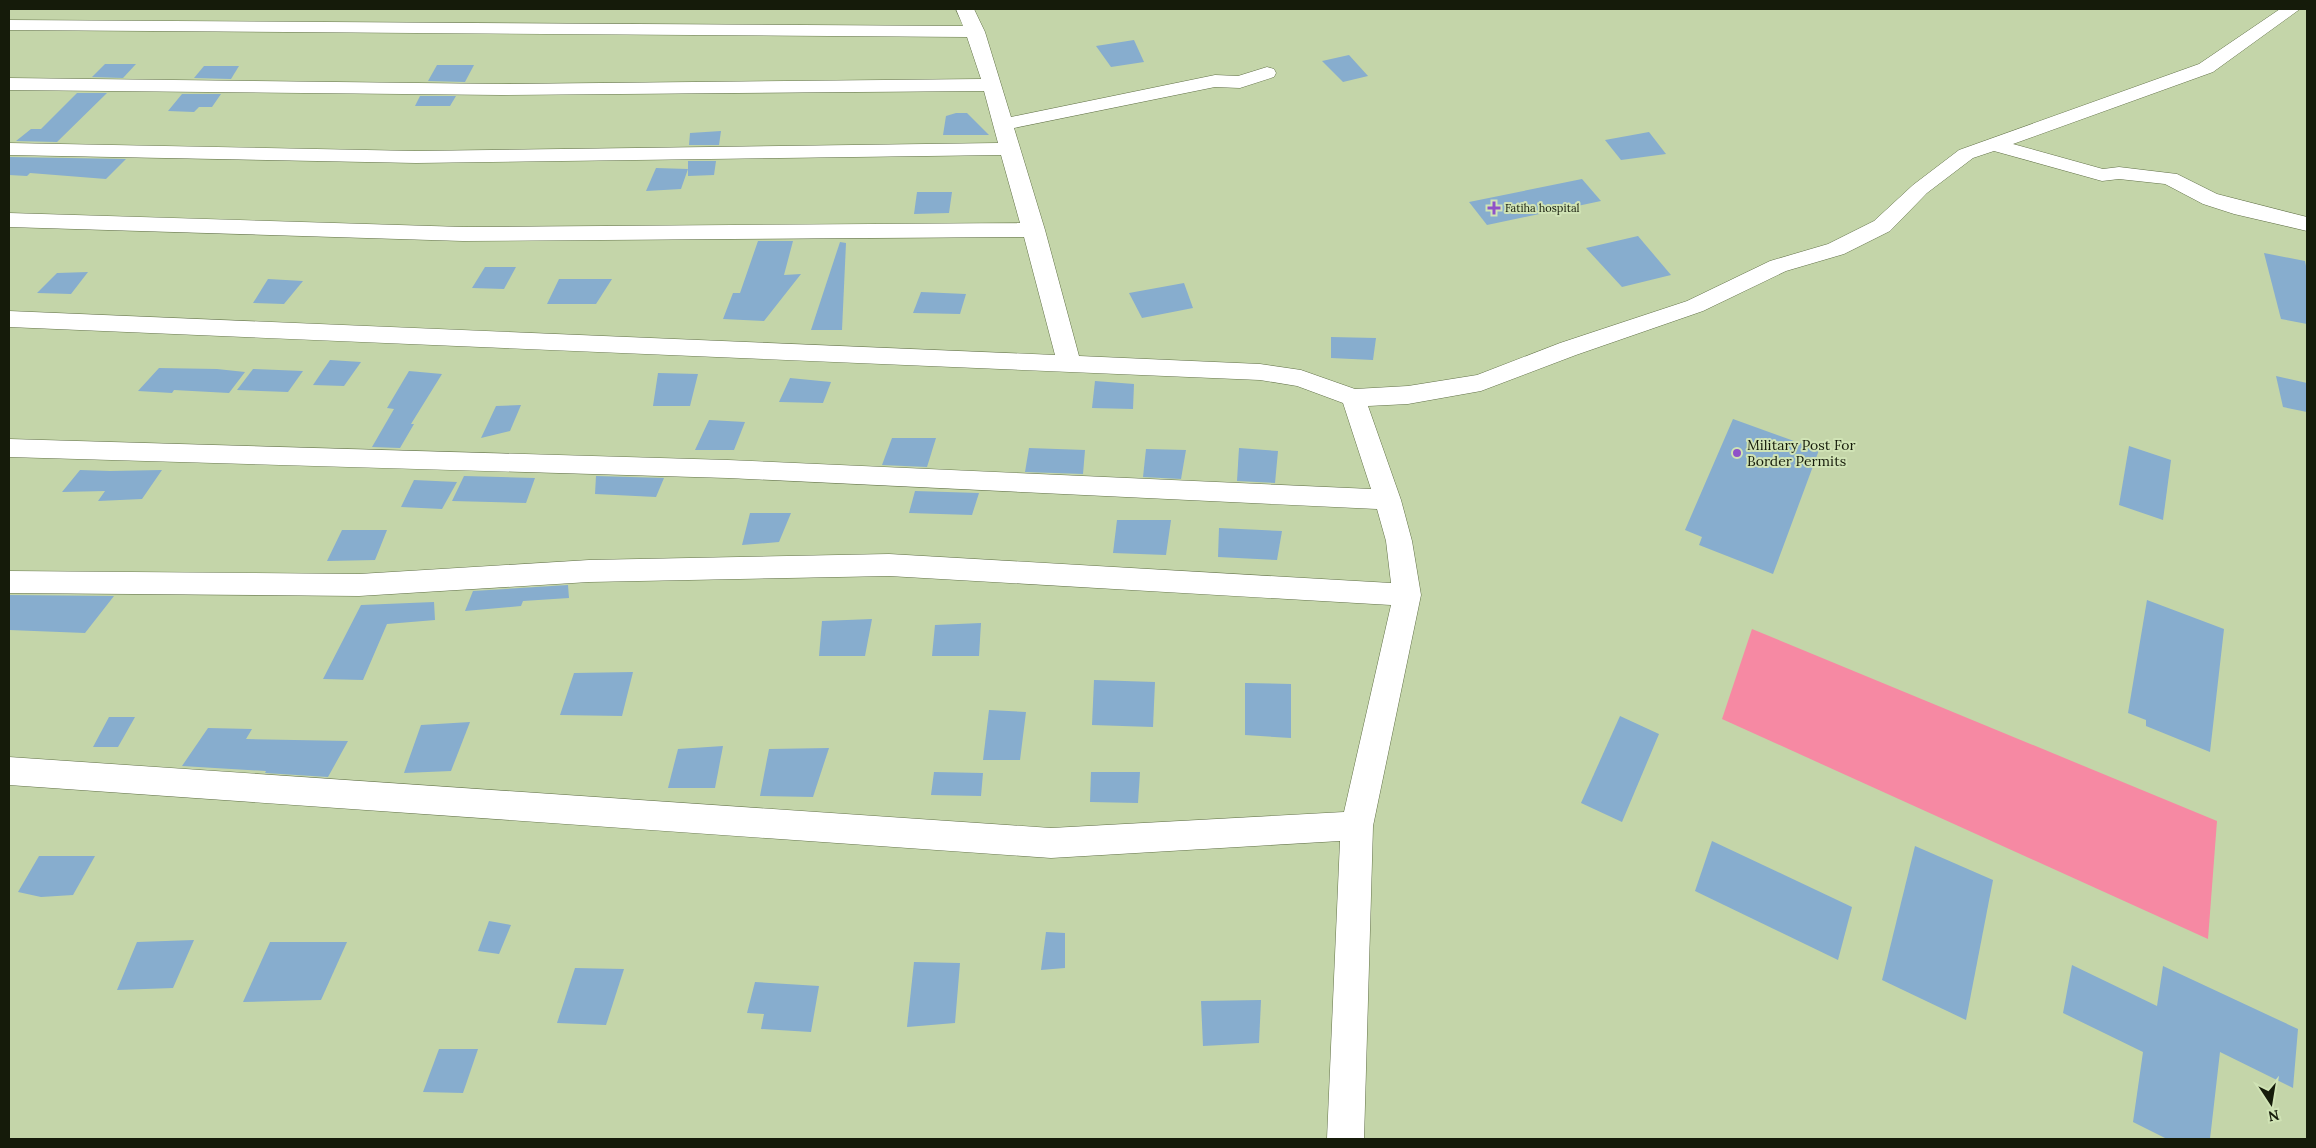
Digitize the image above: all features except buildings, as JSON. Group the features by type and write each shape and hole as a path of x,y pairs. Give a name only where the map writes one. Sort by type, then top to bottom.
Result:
{"street":[{"path":"965,9 976,32 993,85 1069,363"},
{"path":"9,319 1260,372 1301,378 1353,398 1408,395 1481,383 1568,348 1694,306 1778,266 1836,248 1882,226 1920,189 1966,154 2206,68 2291,9"},
{"path":"9,25 976,32"},
{"path":"1003,124 1215,82 1240,82 1266,73"},
{"path":"9,84 302,90 688,89 993,85"},
{"path":"1991,144 2102,175 2119,173 2170,178 2210,198 2242,210 2307,224"},
{"path":"9,149 416,157 1010,149"},
{"path":"9,220 463,234 1034,230"},
{"path":"1346,1139 1357,826 1407,595 1399,541 1388,500 1353,398"},
{"path":"9,448 728,469 1388,500"},
{"path":"9,582 359,585 589,571 889,565 1407,595"},
{"path":"9,772 1051,843 1357,826"}],"shaded area":[{"path":"1752,629 2217,821 2208,939 1722,719"}],"place":[{"name":"Fatiha hospital","path":"1494,208"},
{"name":"Military Post For Border Permits","path":"1737,453"}]}
